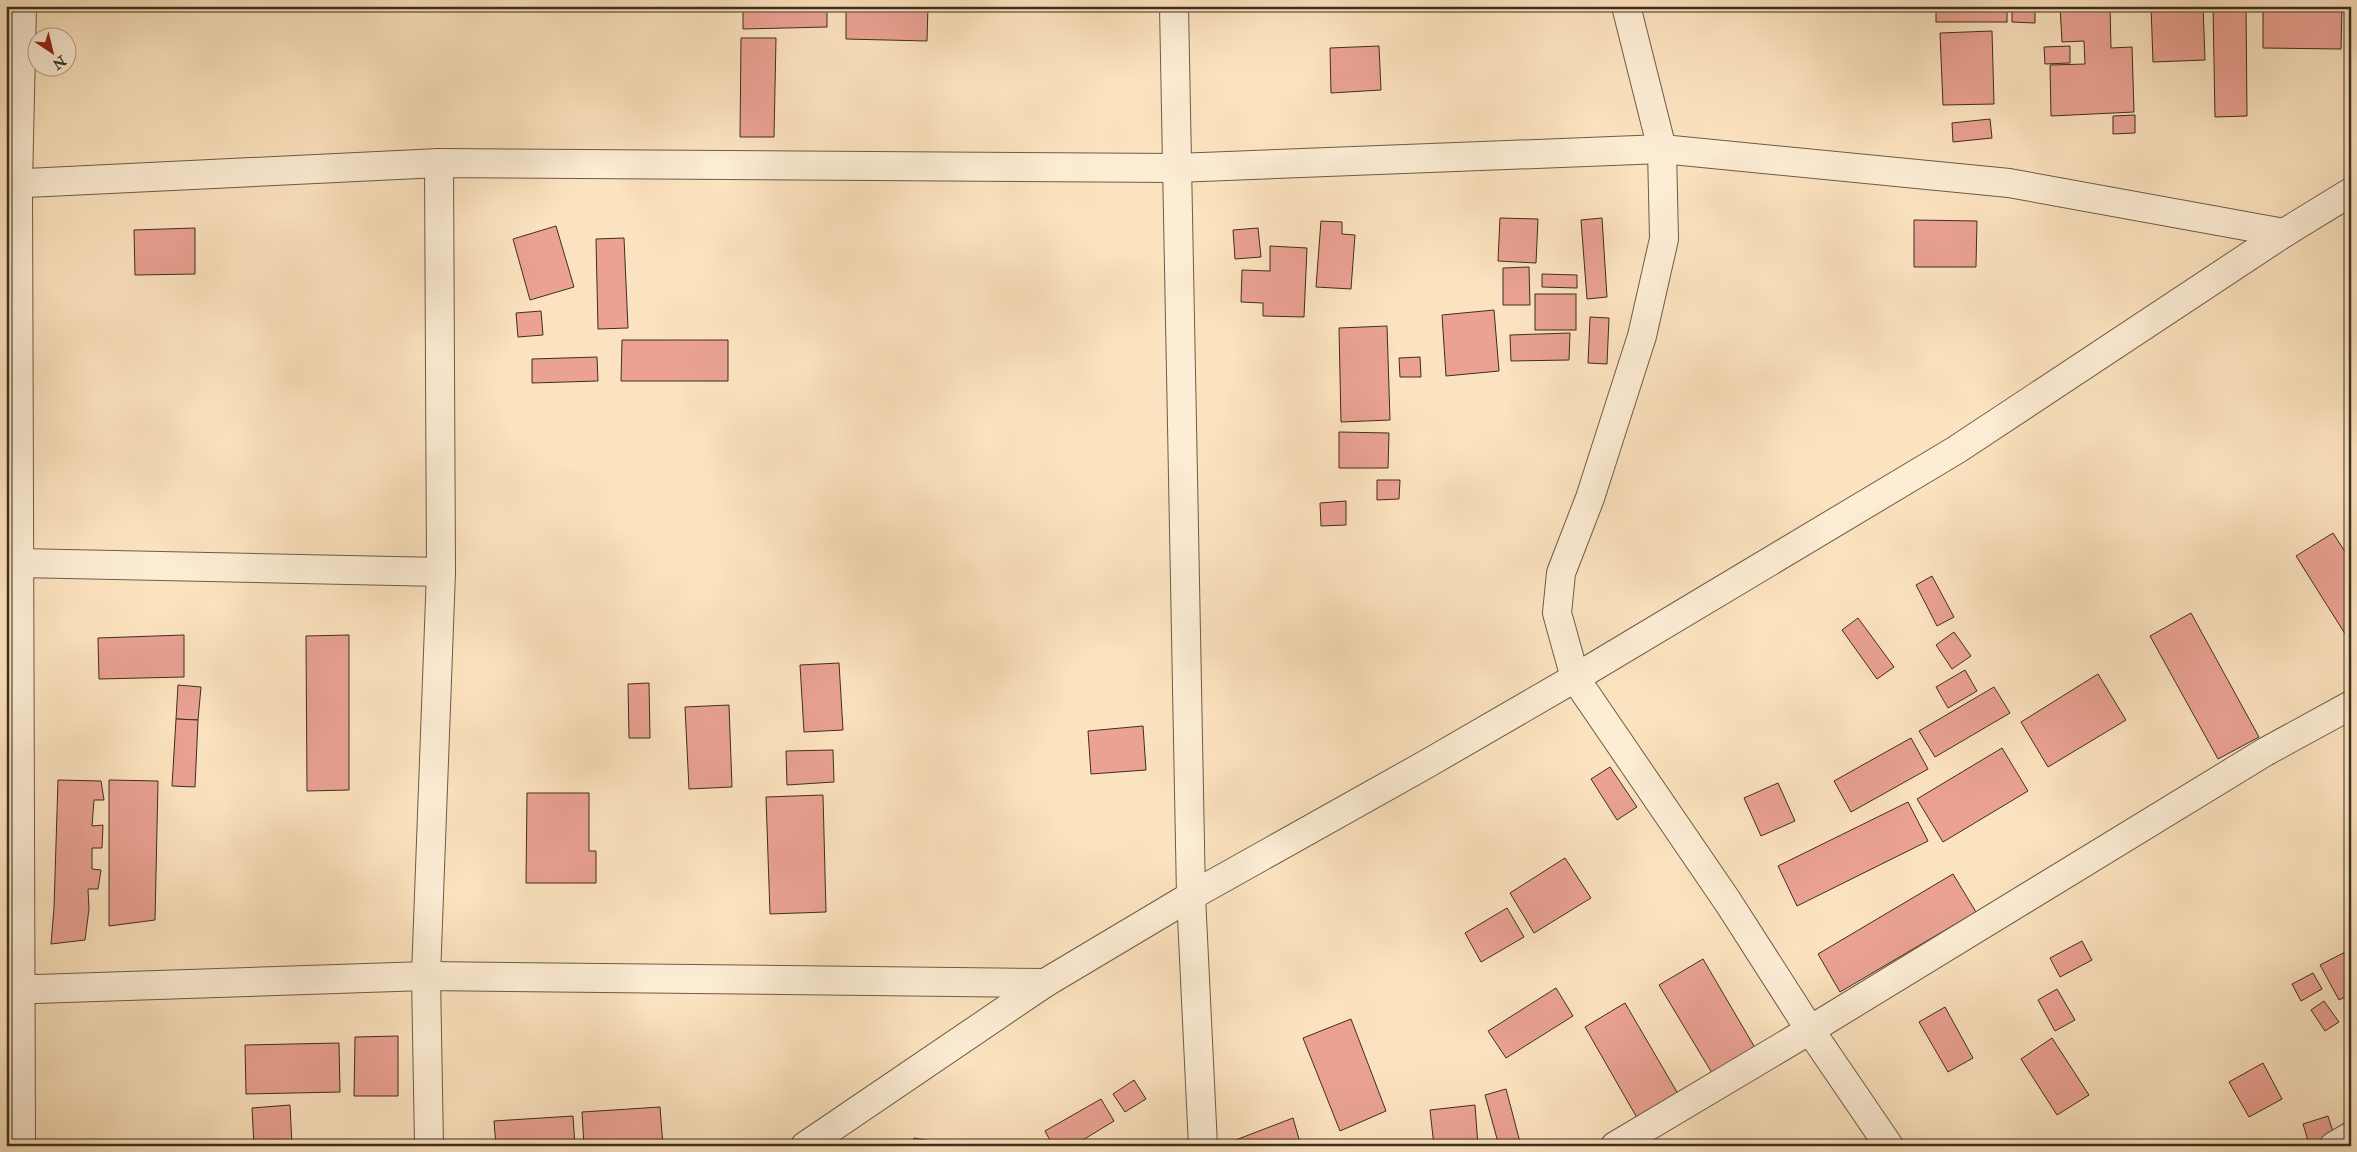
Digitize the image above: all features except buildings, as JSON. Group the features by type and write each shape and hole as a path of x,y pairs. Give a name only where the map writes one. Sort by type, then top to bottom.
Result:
{"street":[{"path":"22,6 12,184 19,563 13,990 22,1146"},
{"path":"1174,6 1191,896 1203,1146"},
{"path":"1626,6 1662,149 1664,239 1642,336 1590,498 1561,573 1557,613 1575,678 1728,902 1810,1030 1889,1146"},
{"path":"12,184 439,163 1176,168 1662,149 2009,183 2284,233"},
{"path":"428,1146 426,976 441,572 439,163"},
{"path":"805,1146 1045,983 1191,896 1424,766 1575,678 1956,450 2284,233 2351,192"},
{"path":"19,563 441,572"},
{"path":"1615,1146 1810,1030 2265,752 2351,705"},
{"path":"13,990 426,976 1045,983"},
{"path":"2334,1146 2351,1136"}]}
